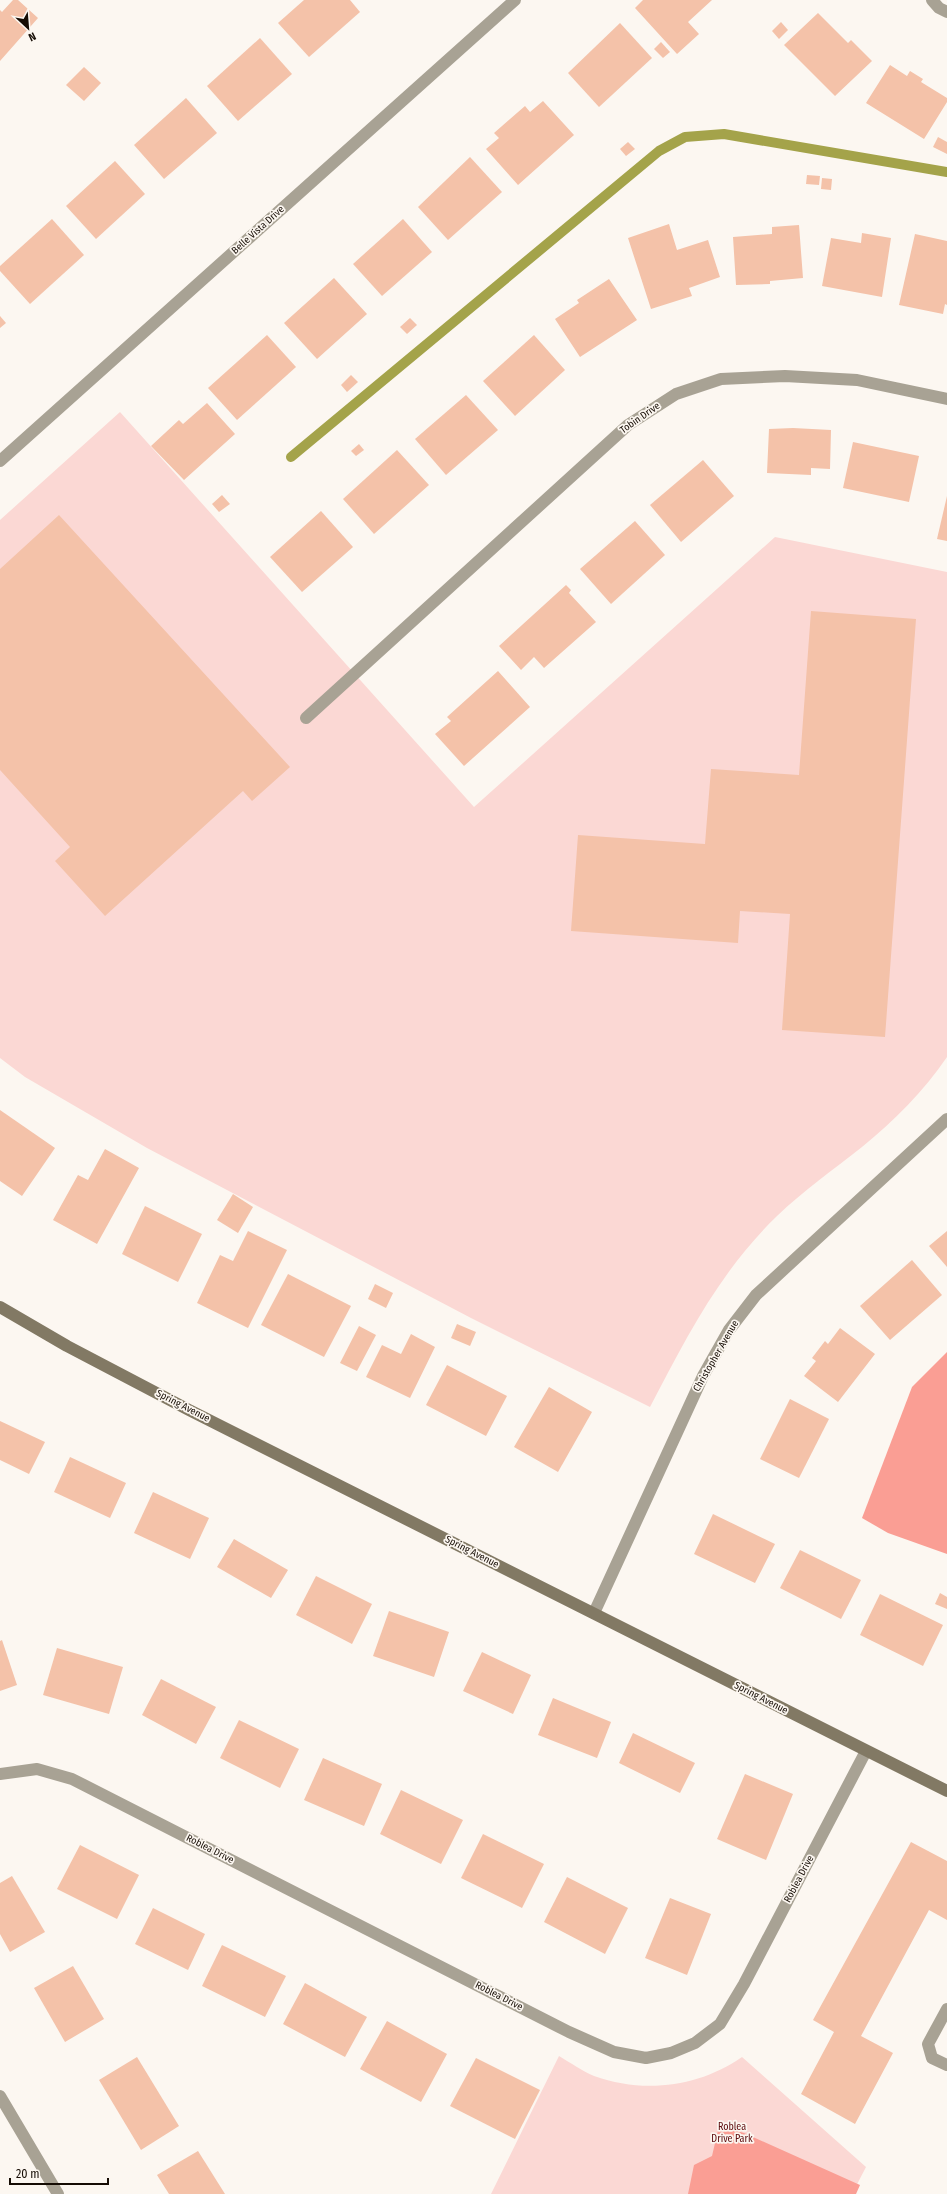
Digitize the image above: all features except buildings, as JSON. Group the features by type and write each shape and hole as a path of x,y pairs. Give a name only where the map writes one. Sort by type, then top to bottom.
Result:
{"street":[{"name":"Belle Vista Drive","path":"0,461 515,0"},
{"path":"932,0 939,8 947,12"},
{"name":"Tobin Drive","path":"306,718 628,425 676,394 721,379 785,376 857,380 947,398"},
{"name":"Christopher Avenue","path":"594,1613 703,1376 730,1330 756,1295 947,1118"},
{"name":"Spring Avenue","path":"0,1308 67,1346 182,1406 947,1791"},
{"name":"Roblea Drive","path":"0,1774 37,1769 72,1779 569,2032 614,2052 646,2058 671,2053 695,2043 720,2024 744,1984 866,1751"},
{"path":"947,2009 928,2044 932,2058 947,2065"},
{"path":"0,2096 58,2194"}],"green space":[{"path":"120,412 474,807 775,537 947,572 947,1057 929,1082 886,1127 797,1198 777,1216 738,1259 721,1282 691,1331 650,1407 471,1318 147,1148 25,1077 0,1058 0,520"},
{"path":"947,1352 947,1554 888,1533 862,1518 912,1387"},
{"name":"Roblea Drive Park","path":"559,2056 594,2076 613,2082 651,2086 689,2081 708,2075 742,2057 866,2167 852,2194 491,2194"},
{"path":"719,2126 744,2133 860,2185 856,2194 688,2194 694,2165 712,2156"}],"waterway":[{"path":"291,457 659,151 685,137 724,134 947,172"}]}
